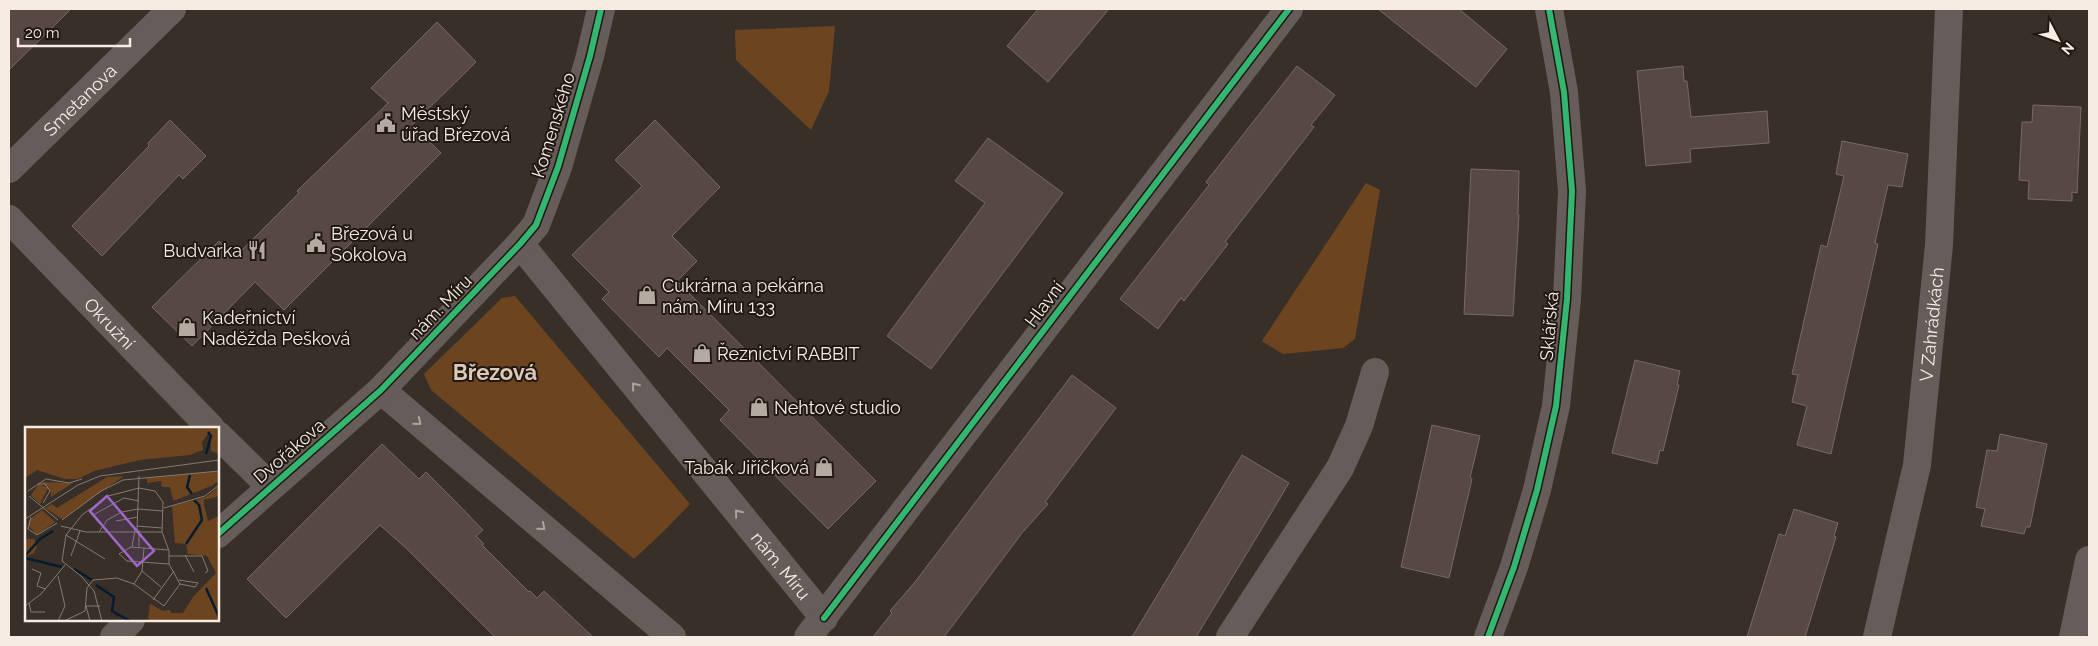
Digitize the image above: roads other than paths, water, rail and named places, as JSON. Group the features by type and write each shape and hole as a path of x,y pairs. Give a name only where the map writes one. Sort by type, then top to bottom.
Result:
{"street":[{"name":"Smetanova","path":"9,170 172,9"},
{"name":"Komenského","path":"520,244 536,225 558,167 590,56 601,9"},
{"name":"Hlavní","path":"816,628 1289,9"},
{"name":"Sklářská","path":"1488,637 1522,541 1537,490 1556,406 1567,299 1572,191 1564,92 1549,9"},
{"name":"V Zahrádkách","path":"1877,637 1917,465 1939,245 1950,9"},
{"name":"Okružní","path":"9,219 210,427"},
{"name":"nám. Míru","path":"381,390 520,244 816,628"},
{"path":"1230,637 1340,468 1359,426 1375,372"},
{"name":"Dvořákova","path":"219,533 381,390"},
{"path":"381,390 672,637"},
{"path":"219,436 270,487"},
{"path":"2073,637 2089,560"},
{"path":"114,637 130,621"}],"place":[{"name":"Městský úřad Březová","path":"386,123"},
{"name":"Březová u Sokolova","path":"316,243"},
{"name":"Budvarka","path":"257,250"},
{"name":"Cukrárna a pekárna nám. Míru 133","path":"647,295"},
{"name":"Kadeřnictví Naděžda Pešková","path":"187,327"},
{"name":"Řeznictví RABBIT","path":"702,353"},
{"name":"Nehtové studio","path":"759,407"},
{"name":"Tabák Jiříčková","path":"824,467"}],"district":[{"name":"Březová","path":"495,372"}]}
